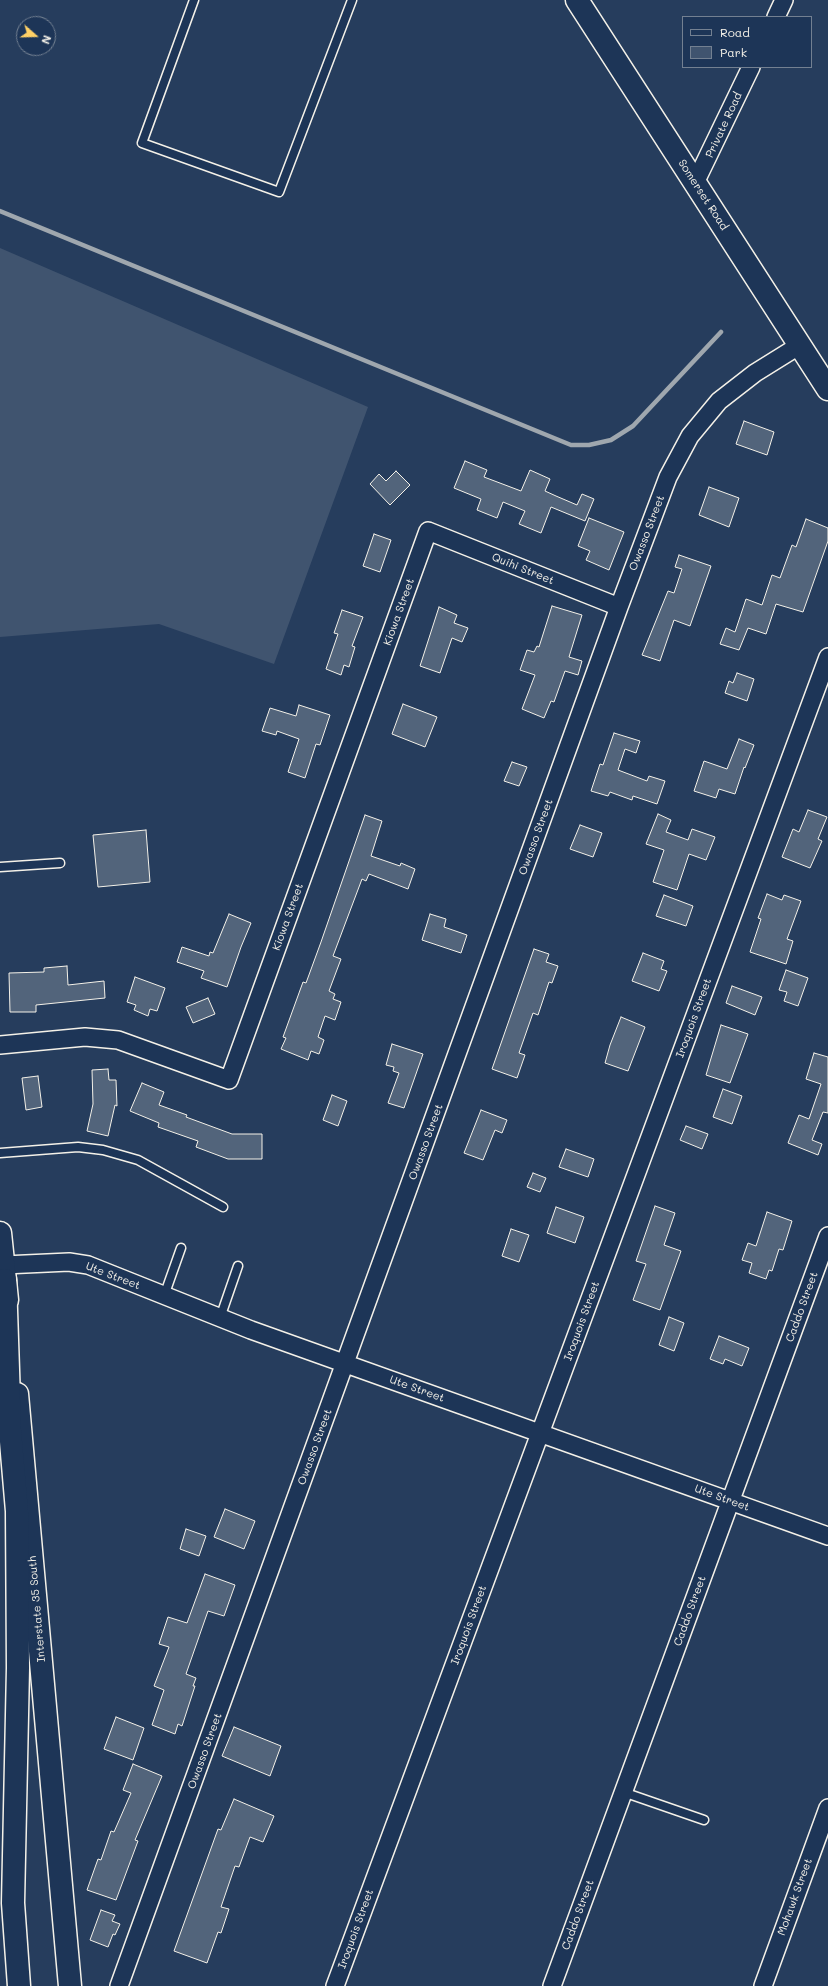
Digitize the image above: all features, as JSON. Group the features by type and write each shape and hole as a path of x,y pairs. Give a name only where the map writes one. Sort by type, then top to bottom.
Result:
{"main road":[{"name":"Somerset Road","path":"578,0 828,389"},
{"name":"Interstate 35 South","path":"0,1233 21,1428 70,1986"},
{"path":"4,1272 10,1430 17,1511 18,1660 13,1903 18,1986"},
{"path":"0,1929 5,1986"}],"street":[{"path":"776,16 784,0"},
{"name":"Private Road","path":"695,183 751,68"},
{"name":"Owasso Street","path":"119,1986 346,1364 619,607 668,477 690,436 714,406 737,386 800,345"},
{"name":"Quihi Street","path":"428,531 619,607"},
{"name":"Kiowa Street","path":"0,1046 85,1037 118,1040 229,1080 428,531"},
{"name":"Iroquois Street","path":"335,1986 828,657"},
{"name":"Caddo Street","path":"552,1986 828,1236"},
{"name":"Ute Street","path":"4,1272 69,1262 88,1265 220,1318 828,1536"},
{"name":"Mohawk Street","path":"763,1986 828,1808"}],"lane":[{"path":"194,0 142,144 279,192 352,0"},
{"path":"0,867 60,863"},
{"path":"0,1153 78,1147 103,1150 138,1160 223,1207"},
{"path":"164,1296 181,1248"},
{"path":"220,1318 238,1266"},
{"path":"623,1792 704,1820"}],"green space":[{"path":"0,248 368,407 274,664 159,624 0,637"}],"building":[{"path":"744,421 774,432 767,455 736,444"},
{"path":"465,461 487,470 484,477 521,491 530,470 550,479 545,491 556,496 577,505 582,494 594,499 585,521 551,507 541,533 519,524 525,511 503,502 497,518 477,510 481,499 454,488"},
{"path":"396,471 410,485 390,505 370,484 379,474 386,481"},
{"path":"709,487 739,498 729,527 699,515"},
{"path":"589,518 624,532 609,570 586,560 590,551 578,546"},
{"path":"806,519 828,528 828,541 803,612 776,604 766,634 748,628 739,650 720,644 726,628 735,632 746,599 762,605 772,575 780,578 792,545 796,547"},
{"path":"374,534 391,540 380,572 363,566"},
{"path":"679,555 711,566 690,626 674,620 660,661 642,655 668,591 674,593 682,569 675,567"},
{"path":"552,606 582,615 569,657 582,661 578,675 565,671 554,702 551,701 544,718 522,709 535,675 520,670 527,650 534,652 537,646 539,647"},
{"path":"439,607 457,615 454,623 468,628 462,642 452,638 440,673 420,666"},
{"path":"342,610 363,617 352,646 355,647 349,667 344,665 341,675 326,669 338,634 334,633"},
{"path":"737,673 754,679 747,701 725,693 729,681 733,683"},
{"path":"403,704 437,717 425,747 392,734"},
{"path":"299,705 330,715 320,745 316,744 305,778 288,772 299,739 277,731 276,735 262,731 270,708 296,716"},
{"path":"614,733 640,741 636,753 625,749 618,770 647,781 649,776 665,781 657,804 633,796 632,800 610,792 608,796 591,791 600,764 603,765"},
{"path":"739,739 754,745 745,768 744,767 735,794 719,789 716,798 694,791 704,761 727,769"},
{"path":"512,762 527,767 519,786 504,781"},
{"path":"808,810 827,817 818,839 822,841 810,868 782,857 793,829 799,832"},
{"path":"658,814 671,820 666,832 688,840 692,829 715,837 706,860 689,854 677,890 653,882 664,850 646,844"},
{"path":"365,815 382,821 371,856 400,866 401,863 415,869 408,889 369,874 366,881 362,879 333,956 341,959 329,991 335,994 333,999 341,1002 335,1020 325,1016 318,1037 324,1040 319,1054 311,1051 308,1060 281,1049 286,1038 283,1037 303,982 306,983"},
{"path":"580,825 602,833 593,857 570,849"},
{"path":"146,830 150,882 98,887 93,835"},
{"path":"767,894 782,900 784,895 801,901 787,939 793,941 786,964 750,952 761,919 758,918"},
{"path":"664,895 693,906 686,926 656,916"},
{"path":"229,914 251,923 227,987 201,978 204,971 177,962 182,947 209,956 210,952 213,953"},
{"path":"430,914 446,919 444,927 467,935 461,953 422,940"},
{"path":"534,949 549,954 546,962 558,966 552,983 549,982 538,1015 533,1013 519,1053 525,1055 517,1078 492,1069"},
{"path":"643,953 664,961 661,969 667,971 659,991 632,981"},
{"path":"67,966 68,985 104,981 105,998 36,1005 36,1012 10,1012 9,973 44,972 44,968"},
{"path":"786,970 808,978 798,1006 784,1001 787,992 779,990"},
{"path":"135,977 165,988 157,1011 150,1009 148,1016 134,1010 136,1005 127,1002"},
{"path":"732,986 762,997 755,1015 726,1003"},
{"path":"208,998 215,1014 193,1023 186,1007"},
{"path":"621,1017 645,1027 628,1071 605,1063"},
{"path":"721,1025 748,1034 730,1083 706,1075"},
{"path":"392,1044 423,1054 404,1108 388,1103 399,1073 393,1071 394,1067 386,1065"},
{"path":"814,1053 828,1057 828,1113 823,1112 812,1140 822,1144 818,1155 788,1143 799,1115 809,1119 821,1084 806,1079"},
{"path":"108,1069 109,1080 116,1080 117,1106 115,1105 108,1136 87,1131 93,1104 92,1070"},
{"path":"38,1076 42,1107 26,1110 22,1078"},
{"path":"142,1083 164,1092 159,1105 187,1115 186,1117 232,1134 262,1134 262,1159 228,1159 196,1147 198,1141 158,1127 159,1123 130,1111"},
{"path":"723,1089 742,1096 732,1124 713,1117"},
{"path":"332,1095 347,1101 338,1126 323,1120"},
{"path":"481,1110 507,1120 502,1133 495,1130 483,1160 464,1153"},
{"path":"686,1126 708,1134 702,1149 680,1140"},
{"path":"566,1149 594,1159 588,1177 559,1167"},
{"path":"533,1173 546,1178 540,1192 527,1187"},
{"path":"655,1206 675,1213 664,1245 681,1251 660,1310 633,1300 646,1264 636,1261"},
{"path":"556,1207 584,1217 575,1243 547,1233"},
{"path":"767,1212 792,1221 783,1250 779,1249 772,1271 769,1270 766,1279 749,1273 752,1263 742,1260 748,1243 756,1246"},
{"path":"511,1229 529,1235 519,1262 502,1256"},
{"path":"669,1317 684,1323 674,1351 659,1345"},
{"path":"719,1336 749,1348 742,1366 725,1359 723,1364 710,1359"},
{"path":"225,1509 255,1521 244,1549 214,1537"},
{"path":"186,1529 206,1536 199,1556 180,1549"},
{"path":"205,1574 235,1585 224,1616 208,1611 186,1674 196,1678 193,1686 195,1686 182,1726 178,1724 175,1734 152,1725 164,1690 154,1686 169,1647 159,1644 168,1617 187,1623"},
{"path":"116,1717 144,1728 133,1760 104,1749"},
{"path":"234,1727 281,1746 270,1776 222,1756"},
{"path":"133,1764 162,1776 135,1840 138,1841 116,1900 87,1890 98,1859 101,1860 111,1831 114,1832 131,1793 123,1790"},
{"path":"234,1799 274,1816 263,1842 250,1837 239,1867 235,1866 221,1907 229,1909 221,1933 218,1932 207,1963 174,1951 218,1829 221,1830"},
{"path":"101,1910 115,1915 112,1921 120,1924 115,1935 113,1934 108,1947 90,1940"}],"waterway":[{"path":"0,211 571,445 589,445 611,440 633,426 721,332"}]}
